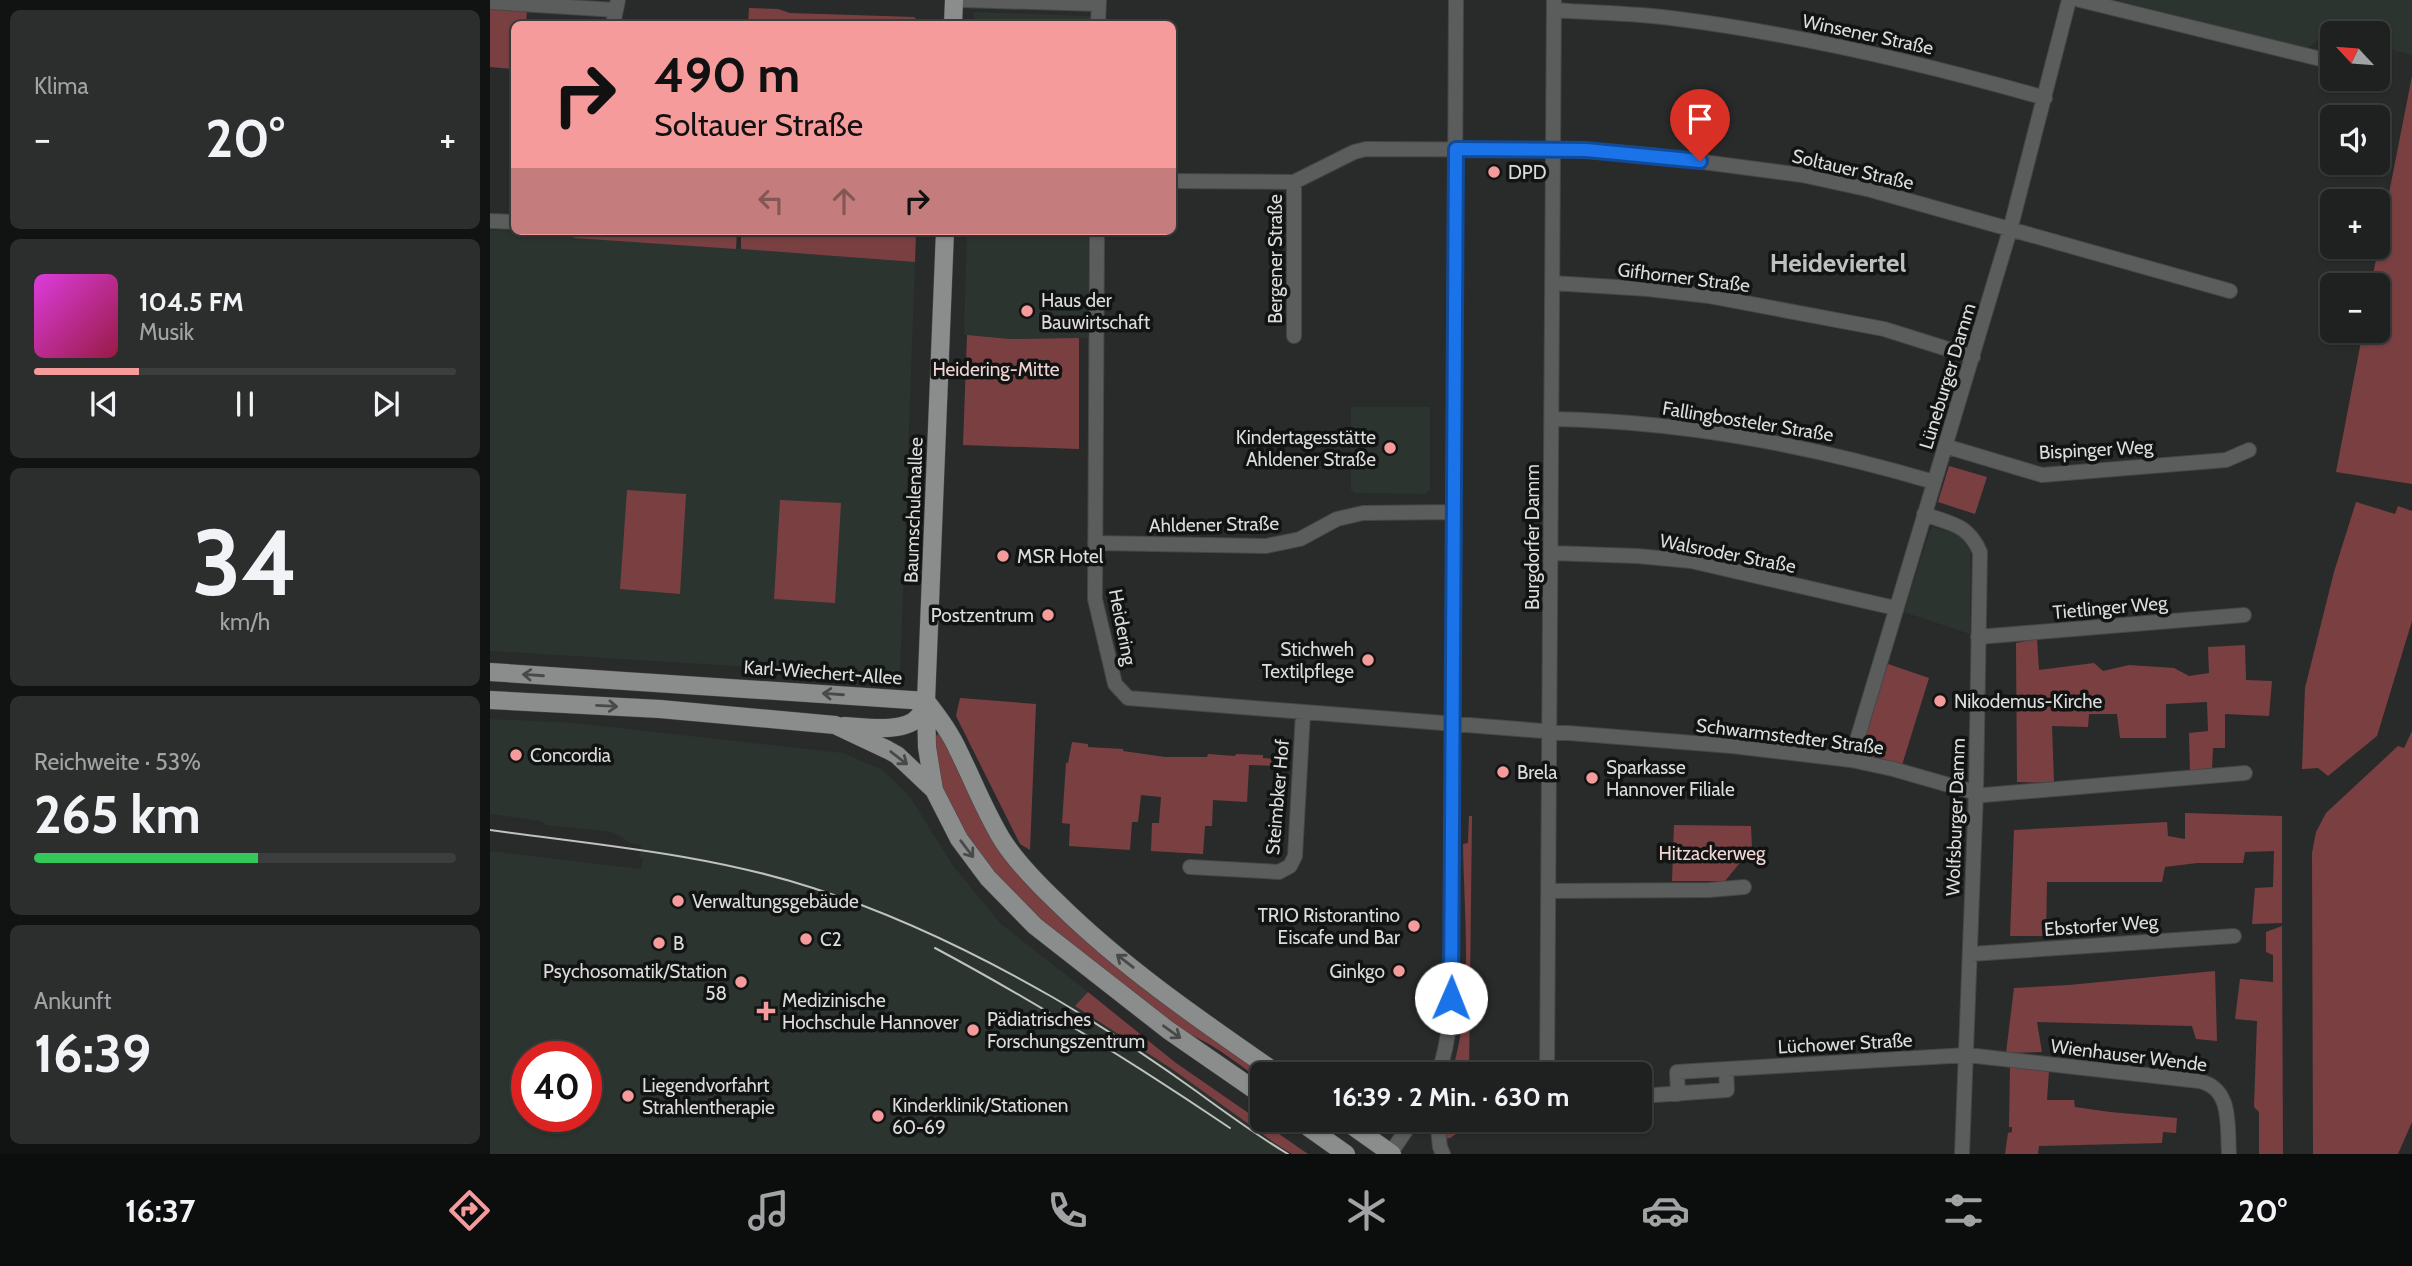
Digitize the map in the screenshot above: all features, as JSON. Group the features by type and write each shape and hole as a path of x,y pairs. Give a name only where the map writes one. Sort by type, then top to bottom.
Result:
{"main road":[{"path":"953,21 954,0"},
{"name":"Baumschulenallee","path":"934,790 927,747 926,701 945,235"},
{"name":"Karl-Wiechert-Allee","path":"490,672 926,701 957,747 1003,841 1027,872 1078,923 1109,949 1261,1062"},
{"path":"576,705 577,678"},
{"path":"490,699 660,709 894,728 912,723 919,716 926,701"},
{"path":"835,725 897,755 934,790 959,839 988,878 1035,926 1168,1030 1250,1087"},
{"path":"1315,1132 1346,1154"},
{"path":"1361,1132 1391,1154"}],"street":[{"path":"961,0 1099,2 1098,21"},
{"path":"1442,1062 1451,1010 1456,0"},
{"name":"Lüneburger Damm","path":"1851,760 2010,230 2069,0"},
{"path":"2080,0 2320,59"},
{"path":"490,2 615,11"},
{"name":"Winsener Straße","path":"1554,5 1669,18 1868,51 2045,98"},
{"name":"Burgdorfer Damm","path":"1547,1062 1554,5"},
{"name":"Bergener Straße","path":"1176,181 1294,182 1354,152 1366,149 1456,149"},
{"name":"Soltauer Straße","path":"1456,149 1552,149 1650,155 1802,175 1871,190 2230,291"},
{"name":"Bergener Straße","path":"1294,182 1294,336"},
{"path":"490,220 511,222"},
{"name":"Heidering","path":"1097,235 1095,599 1115,684 1128,698 1453,725"},
{"name":"Gifhorner Straße","path":"1552,283 1709,296 1884,329 1973,357"},
{"name":"Fallingbosteler Straße","path":"1552,419 1601,420 1747,437 1870,463 1934,482"},
{"name":"Bispinger Weg","path":"1945,446 2042,475 2226,460 2249,450"},
{"name":"Ahldener Straße","path":"1095,543 1266,546 1300,539 1337,519 1363,513 1454,512"},
{"name":"Wolfsburger Damm","path":"1924,514 1962,528 1973,537 1980,552 1976,793 1962,1154"},
{"name":"Walsroder Straße","path":"1551,553 1692,561 1895,608"},
{"name":"Tietlinger Weg","path":"1978,637 2244,615"},
{"name":"Steimbker Hof","path":"1190,867 1279,872 1290,866 1295,856 1303,713"},
{"name":"Schwarmstedter Straße","path":"1453,725 1687,742 1851,760 1984,795 2245,773"},
{"path":"1549,891 1709,890 1744,887"},
{"name":"Ebstorfer Weg","path":"1971,954 2234,936"},
{"name":"Lüchower Straße","path":"1678,1094 1677,1072 1967,1055"},
{"name":"Wienhauser Wende","path":"1967,1055 2215,1086 2224,1099 2229,1154"},
{"path":"1652,1095 1727,1090 1726,1069"},
{"path":"1391,1154 1405,1132"},
{"path":"1438,1132 1443,1154"}],"shaded area":[{"path":"2116,0 2412,0 2412,55 2390,49 2390,21 2320,21 2320,38 2306,49"},
{"path":"974,12 1091,16 1091,21 973,21"},
{"path":"490,230 511,232 511,235 556,235 915,262 900,676 490,651"},
{"path":"967,235 1089,235 1088,338 1010,339 964,335"},
{"name":"Kindertagesstätte Ahldener Straße","path":"1351,407 1430,407 1430,490 1425,494 1355,493 1351,490"},
{"path":"1933,527 1957,534 1970,546 1970,634 1904,612"},
{"name":"Medizinische Hochschule Hannover","path":"490,719 575,723 843,753 883,770 910,797 954,867 1001,924 1088,992 1076,1007 1172,1069 1250,1126 1250,1132 1258,1132 1292,1154 490,1154 490,851 641,869 643,859 639,858 641,845 631,843 612,832 546,825 541,821 490,814"}],"green space":[{"path":"490,7 527,10 526,21 511,21 511,69 490,67"},
{"path":"749,8 778,9 790,13 914,17 919,21 748,21"},
{"path":"2412,76 2412,484 2336,472 2361,343 2390,343 2390,273 2373,273 2376,259 2390,259 2390,189"},
{"path":"575,235 737,235 736,249 574,238"},
{"path":"741,235 916,235 915,262 741,249"},
{"name":"Heidering-Mitte","path":"967,335 1010,339 1079,338 1079,449 963,445"},
{"path":"1949,466 1987,477 1975,514 1938,502"},
{"path":"627,490 686,494 680,594 620,589"},
{"path":"780,500 841,503 835,603 774,599"},
{"path":"2356,502 2395,514 2398,506 2412,511 2412,621 2377,736 2328,776 2318,768 2302,769 2305,688 2334,572"},
{"path":"2037,639 2039,670 2094,663 2103,671 2129,665 2174,668 2189,676 2209,673 2208,647 2245,645 2246,680 2272,681 2269,716 2225,714 2225,748 2213,748 2212,768 2190,772 2189,733 2208,731 2207,702 2166,704 2166,738 2120,738 2117,714 2089,714 2088,727 2052,726 2054,783 2017,782 2016,643"},
{"path":"1888,664 1929,678 1902,765 1855,752"},
{"path":"960,698 1036,704 1030,850 1020,844 956,716"},
{"path":"2412,731 2412,1122 2398,1154 2313,1154 2312,853 2316,832 2326,813 2398,746 2404,748"},
{"path":"941,732 983,824 1007,860 1255,1062 1250,1062 1250,1072 1216,1048 1168,1020 1080,952 1021,901 994,873 970,842 952,809 939,774 934,737"},
{"path":"1072,742 1088,744 1088,747 1123,749 1165,757 1207,757 1208,754 1263,755 1263,758 1277,759 1277,766 1249,765 1247,802 1213,800 1212,826 1205,826 1203,854 1151,851 1152,823 1159,823 1161,797 1141,795 1138,822 1132,822 1130,850 1069,846 1070,824 1062,823 1066,763"},
{"path":"2185,813 2282,816 2282,923 2252,924 2255,888 2273,887 2274,851 2245,852 2243,863 2197,863 2165,867 2162,882 2047,882 2046,936 2010,936 2014,830 2167,822 2168,836 2185,839"},
{"path":"1469,816 1472,816 1469,1062 1454,1062 1463,1019 1465,990 1463,844 1468,843"},
{"name":"Hitzackerweg","path":"1674,825 1751,826 1752,848 1725,881 1672,881"},
{"path":"2282,926 2283,1154 2259,1154 2259,1112 2254,1107 2257,1021 2235,1019 2240,979 2273,982 2273,955 2266,952 2266,932"},
{"path":"2215,971 2217,1041 2196,1039 2192,1026 2037,1022 2042,1052 2006,1053 2014,988"},
{"path":"1088,992 1176,1063 1250,1114 1250,1125 1172,1069 1075,1006"},
{"path":"2010,1066 2049,1070 2047,1100 2074,1100 2075,1107 2177,1118 2176,1133 2163,1132 2162,1143 2039,1146 2038,1154 2005,1154 2008,1133 2012,1132 2012,1127 2009,1127"},
{"path":"1259,1132 1276,1132 1308,1154 1292,1154"},
{"path":"1443,1132 1459,1132 1450,1138 1443,1139"}],"tram line":[{"path":"490,830 653,852 734,867 774,876 875,910 967,952 1054,998 1144,1055 1288,1154"},
{"path":"935,948 1085,1034 1230,1128"}],"place":[{"name":"DPD","path":"1494,172"},
{"name":"Haus der Bauwirtschaft","path":"1027,311"},
{"name":"Kindertagesstätte Ahldener Straße","path":"1390,448"},
{"name":"MSR Hotel","path":"1003,556"},
{"name":"Postzentrum","path":"1048,615"},
{"name":"Stichweh Textilpflege","path":"1368,660"},
{"name":"Nikodemus-Kirche","path":"1940,701"},
{"name":"Concordia","path":"516,755"},
{"name":"Brela","path":"1503,772"},
{"name":"Sparkasse Hannover Filiale","path":"1592,778"},
{"name":"Verwaltungsgebäude","path":"678,901"},
{"name":"TRIO Ristorantino Eiscafe und Bar","path":"1414,926"},
{"name":"C2","path":"806,939"},
{"name":"B","path":"659,943"},
{"name":"Ginkgo","path":"1399,971"},
{"name":"Psychosomatik/Station 58","path":"741,982"},
{"name":"Medizinische Hochschule Hannover","path":"766,1011"},
{"name":"Pädiatrisches Forschungszentrum","path":"973,1030"},
{"name":"Liegendvorfahrt Strahlentherapie","path":"628,1096"},
{"name":"Kinderklinik/Stationen 60-69","path":"878,1116"}],"district":[{"name":"Heideviertel","path":"1838,263"}],"route":[{"path":"1451,998 1456,149 1586,150 1700,161"}]}
